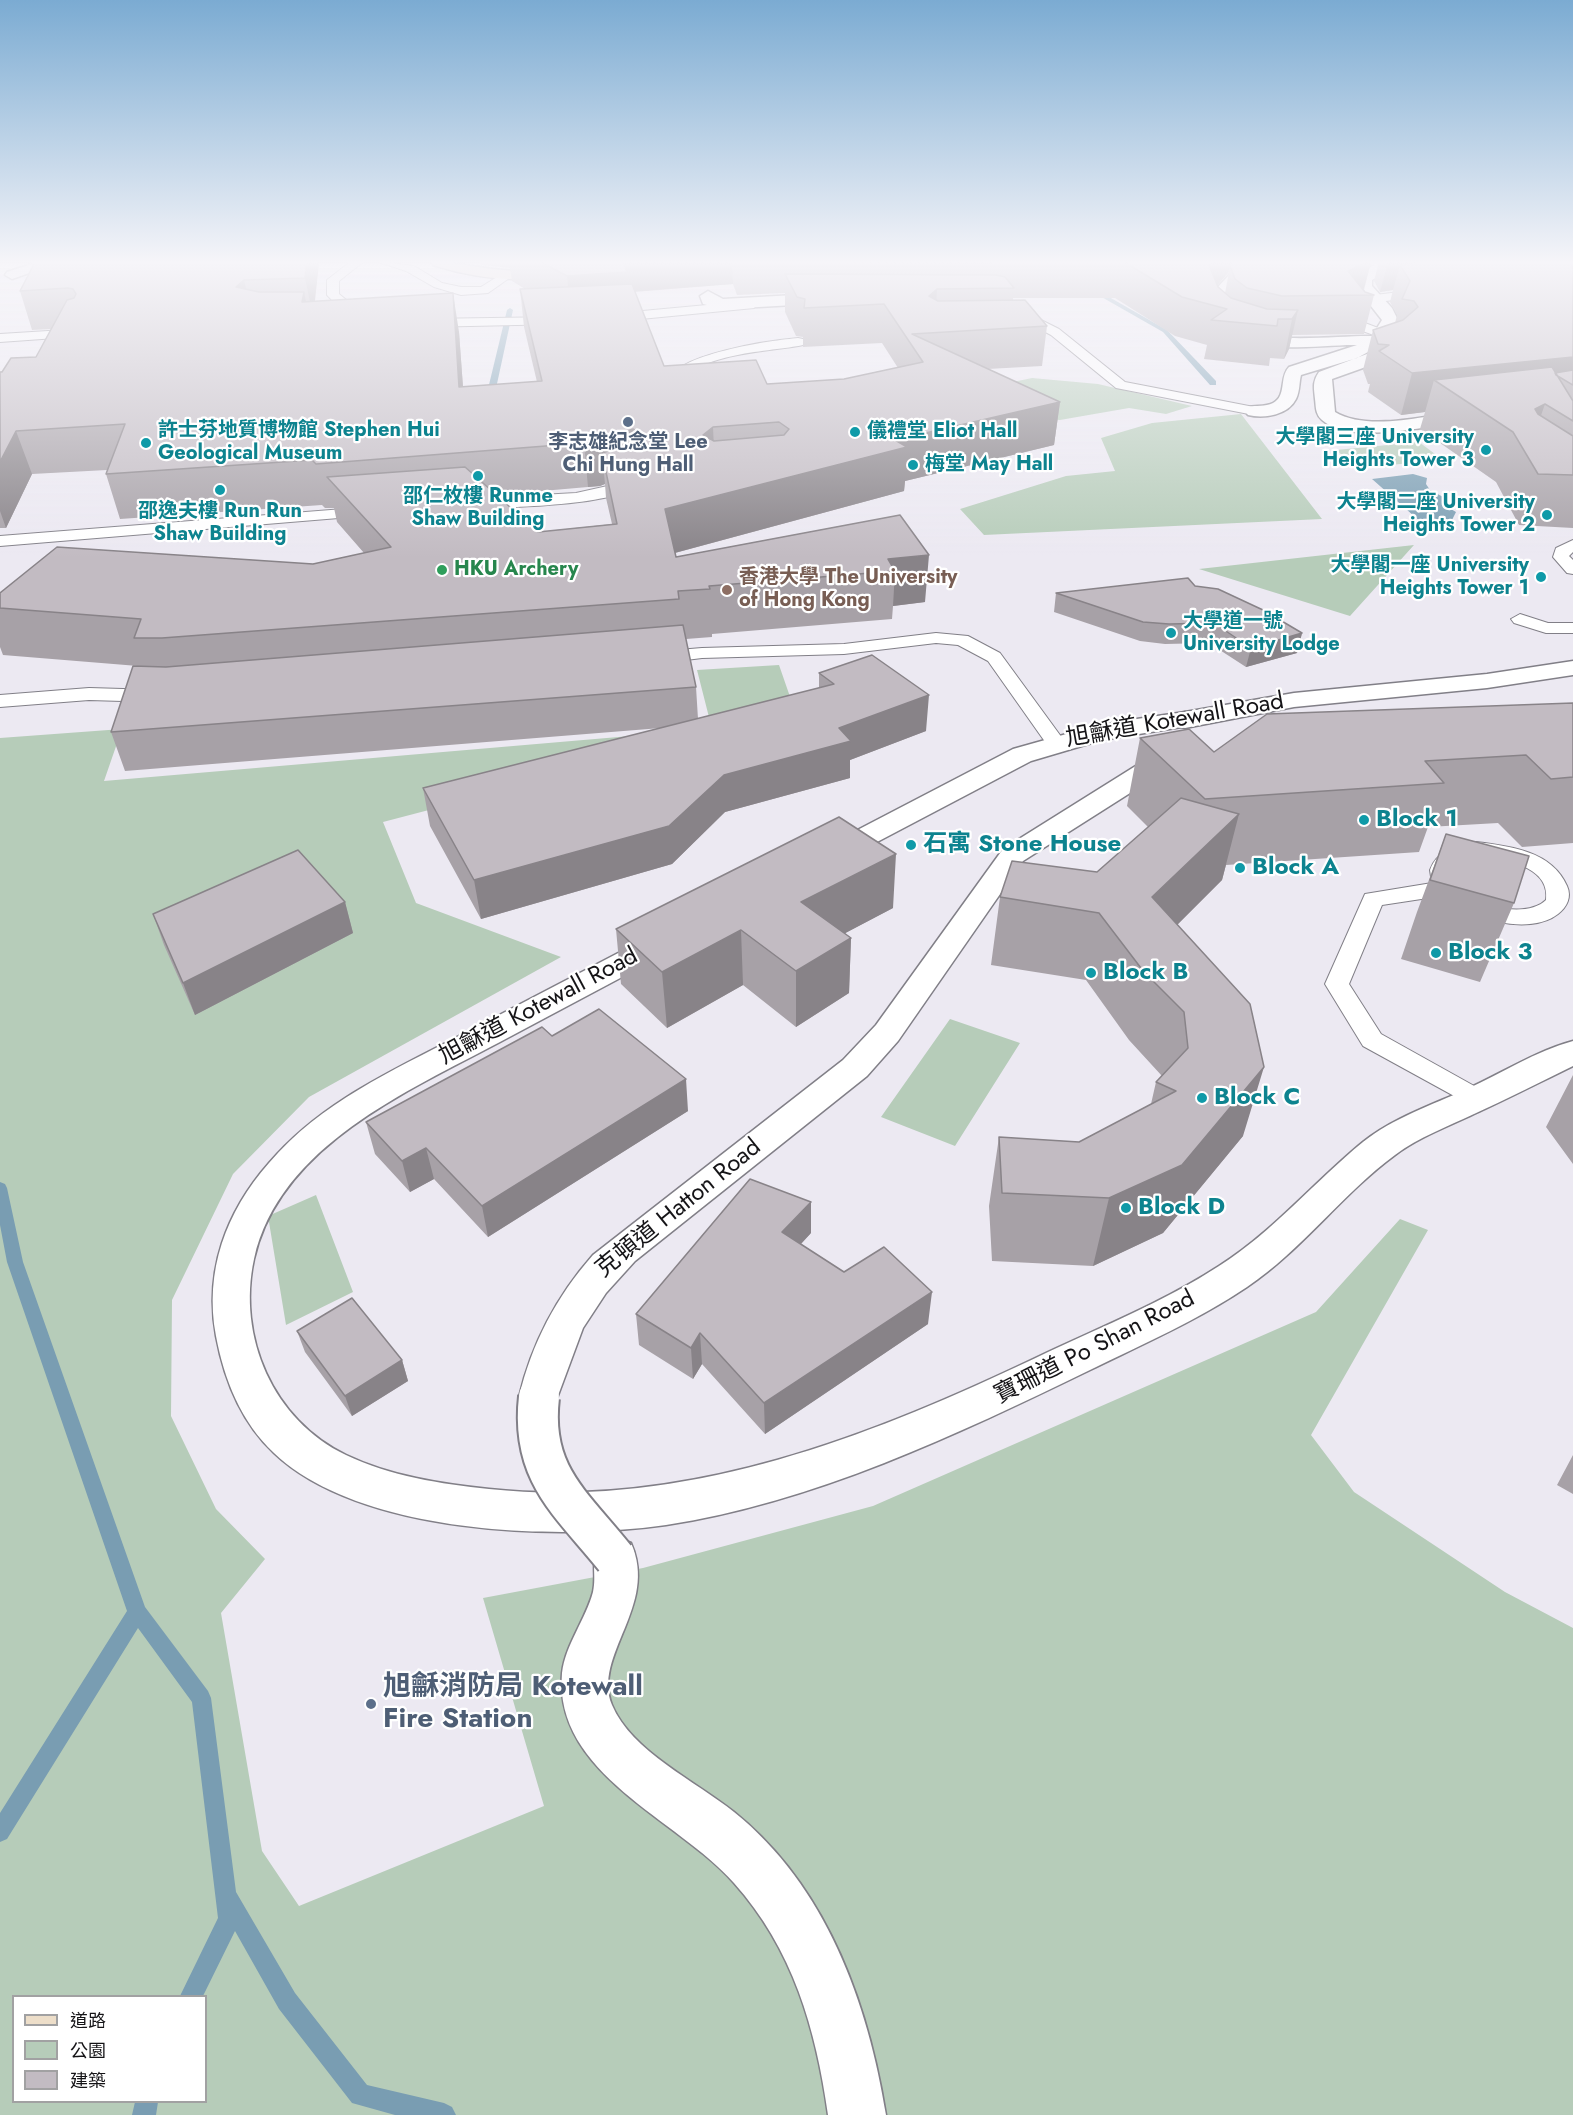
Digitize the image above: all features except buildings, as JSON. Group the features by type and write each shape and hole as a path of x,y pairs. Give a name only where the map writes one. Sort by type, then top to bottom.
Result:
{"street":[{"path":"1254,411 1269,410 1286,401 1293,390 1291,378 1295,371 1328,361"},
{"path":"1363,361 1330,373 1322,379 1326,413 1330,418 1347,424 1372,426 1483,413"},
{"name":"旭龢道 Kotewall Road","path":"800,871 1022,755 1054,742 1100,731 1185,720 1253,705 1510,678 1573,668"},
{"path":"1421,710 1437,686"},
{"path":"1322,720 1326,705 1343,694"},
{"path":"1185,720 1225,719 1297,724"},
{"name":"克頓道 Hatton Road","path":"857,2115 847,2054 830,1994 806,1940 783,1904 763,1877 721,1834 649,1781 622,1758 586,1708 584,1683 586,1670 616,1590 615,1558 550,1476 542,1462 536,1436 539,1397 550,1357 570,1313 591,1282 622,1251 855,1068 887,1033 1013,855 1044,833 1150,768 1176,759 1204,754"},
{"name":"旭龢道 Kotewall Road","path":"558,1513 475,1508 419,1497 372,1485 317,1462 269,1419 249,1385 234,1326 232,1271 251,1219 282,1171 304,1146 339,1117 451,1052 684,931"},
{"name":"寶珊道 Po Shan Road","path":"558,1513 640,1509 758,1484 901,1438 980,1406 1183,1306 1233,1277 1264,1255 1389,1140 1573,1052"}],"lane":[{"path":"675,389 675,379 690,368 709,361"},
{"path":"1091,361 1121,385 1254,411"},
{"path":"458,505 575,496 638,483"},
{"path":"0,541 387,511"},
{"path":"1573,545 1562,551 1561,557 1573,569"},
{"path":"1520,620 1546,628 1573,628"},
{"path":"634,660 702,653 844,649 936,638 962,640 994,657 1054,742"},
{"path":"0,700 88,694 178,696"},
{"path":"1446,888 1441,876 1442,866 1448,858 1460,852 1485,850 1513,855 1531,862 1555,883 1559,894 1556,904 1546,912 1513,917 1474,908 1446,888 1373,898 1337,984 1372,1040 1476,1099"}],"green space":[{"path":"1032,378 1098,384 1192,406 1166,414 1129,408 1060,420 1018,416 1008,383"},
{"path":"1241,414 1322,519 984,535 960,509 1066,476 1115,471 1101,438 1152,423"},
{"path":"1419,442 1443,460 1358,468 1336,450"},
{"path":"1414,545 1350,616 1199,569"},
{"path":"779,665 796,714 383,822 416,903 561,957 309,1097 233,1174 172,1300 171,1416 216,1509 265,1559 221,1613 262,1851 299,1906 544,1806 483,1598 643,1568 873,1506 1316,1312 1400,1219 1428,1230 1311,1435 1354,1492 1505,1592 1573,1628 1573,2115 0,2115 0,738 122,729 104,781 712,729 697,670"},
{"path":"950,1019 1020,1043 955,1146 881,1117"},
{"path":"316,1195 353,1292 286,1325 268,1216"}],"water":[{"path":"1413,474 1427,478 1426,484 1430,490 1447,499 1444,505 1456,512 1452,520 1434,526 1423,524 1372,479"}],"waterway":[{"path":"495,400 491,393 498,361"},
{"path":"1192,361 1213,383"},
{"path":"0,1188 15,1262 137,1612"},
{"path":"0,1832 137,1612"},
{"path":"137,1612 201,1698 229,1919 191,1995"},
{"path":"229,1900 287,2001 360,2095 444,2115"},
{"path":"144,2115 147,2103"}],"place":[{"name":"李志雄紀念堂 Lee Chi Hung Hall","path":"628,422"},
{"name":"儀禮堂 Eliot Hall","path":"855,432"},
{"name":"許士芬地質博物館 Stephen Hui Geological Museum","path":"146,443"},
{"name":"大學閣三座 University Heights Tower 3","path":"1486,450"},
{"name":"梅堂 May Hall","path":"913,465"},
{"name":"邵仁枚樓 Runme Shaw Building","path":"478,476"},
{"name":"邵逸夫樓 Run Run Shaw Building","path":"220,490"},
{"name":"大學閣二座 University Heights Tower 2","path":"1547,515"},
{"name":"HKU Archery","path":"442,570"},
{"name":"大學閣一座 University Heights Tower 1","path":"1541,577"},
{"name":"香港大學 The University of Hong Kong","path":"727,590"},
{"name":"大學道一號 University Lodge","path":"1171,633"},
{"name":"Block 1","path":"1364,820"},
{"name":"石寓 Stone House","path":"911,845"},
{"name":"Block A","path":"1240,868"},
{"name":"Block 3","path":"1436,953"},
{"name":"Block B","path":"1091,973"},
{"name":"Block C","path":"1202,1098"},
{"name":"Block D","path":"1126,1208"},
{"name":"旭龢消防局 Kotewall Fire Station","path":"371,1704"}]}
